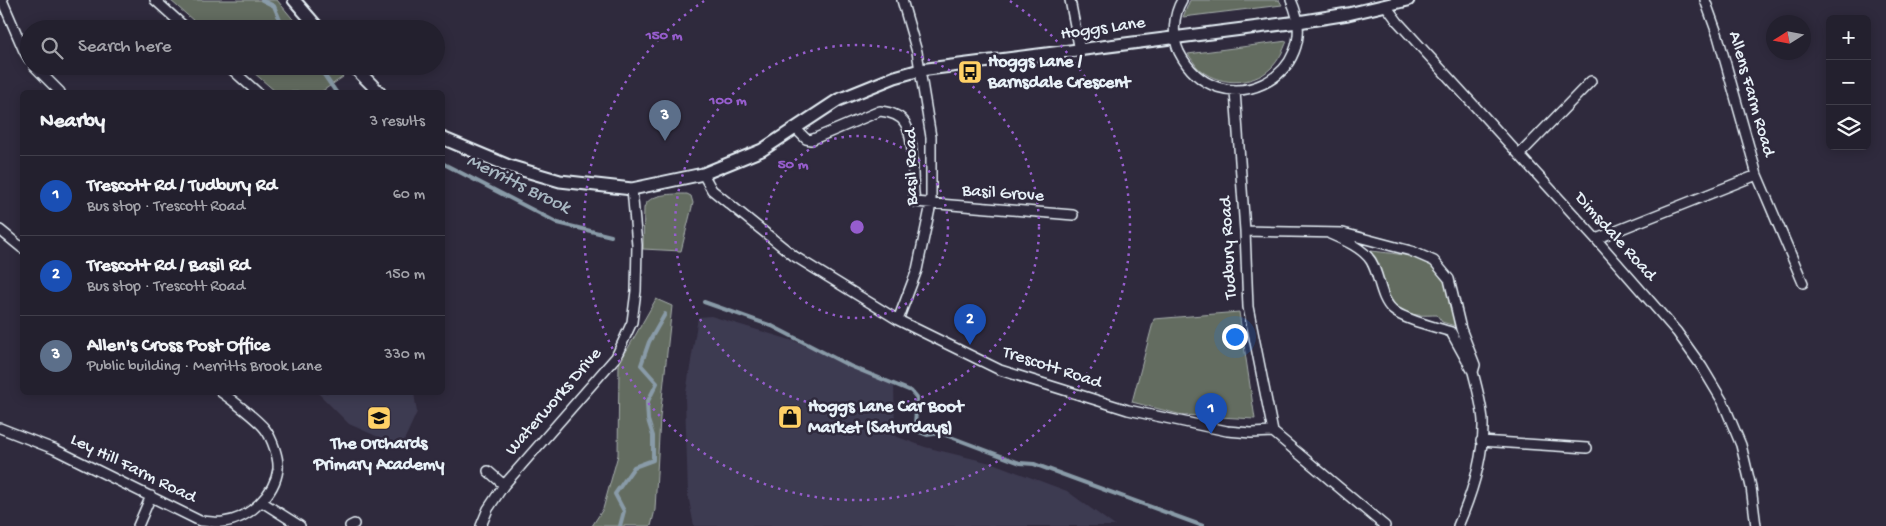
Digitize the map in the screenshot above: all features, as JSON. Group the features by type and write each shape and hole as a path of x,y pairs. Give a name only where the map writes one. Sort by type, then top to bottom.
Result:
{"street":[{"path":"2,0 20,42"},
{"path":"155,0 177,20"},
{"path":"294,0 311,20"},
{"name":"Basil Road","path":"898,320 917,270 931,204 931,136 920,70 902,0"},
{"path":"1070,0 1080,50"},
{"path":"1182,0 1175,18 1175,37 1176,46 1186,64 1200,79 1217,87 1235,91 1248,90 1262,85 1280,72 1294,52 1298,38 1298,22 1297,12 1291,0"},
{"name":"Hoggs Lane","path":"445,139 509,166 560,181 632,189 703,174 762,150 838,100 895,77 920,70 1298,22 1386,6 1408,0"},
{"name":"Allens Farm Road","path":"1596,239 1758,175 1718,36 1705,0"},
{"name":"Dimsdale Road","path":"1386,6 1398,22 1596,239 1677,332 1702,367 1723,402 1742,444 1751,487 1756,526"},
{"path":"43,75 58,90"},
{"path":"238,75 255,90"},
{"path":"361,75 377,90"},
{"path":"1519,155 1591,81"},
{"name":"Tudbury Road","path":"1235,91 1245,231 1248,307 1273,432"},
{"path":"796,128 806,139 811,140 880,111 890,112 904,121 910,135 914,202 931,204"},
{"name":"Trescott Road","path":"703,174 712,190 794,256 898,320 1000,370 1128,410 1227,431 1273,432"},
{"path":"1758,175 1803,283"},
{"name":"Waterworks Drive","path":"481,526 488,509 504,485 616,357 632,322 636,291 637,245 632,189"},
{"name":"Basil Grove","path":"931,204 1073,216"},
{"path":"0,230 20,246"},
{"path":"1245,231 1343,233 1411,251 1434,261 1449,279 1461,329 1475,365 1474,372 1483,421 1471,496 1458,526"},
{"path":"1328,232 1353,245 1371,260 1392,310 1404,317 1450,332 1474,372"},
{"name":"Ley Hill Farm Road","path":"0,428 54,449 200,521 224,522 245,514 262,502 272,488 278,468 274,448 265,429 225,395"},
{"path":"1273,432 1385,526"},
{"path":"1481,441 1587,448"},
{"path":"488,471 504,485"},
{"path":"138,526 151,496"},
{"path":"262,502 300,526"}],"shaded area":[{"path":"170,0 277,0 294,20 193,20"},
{"path":"1190,0 1279,0 1282,5 1183,17"},
{"path":"1287,41 1271,68 1254,79 1244,81 1224,81 1214,78 1197,67 1188,54"},
{"path":"256,75 341,75 343,77 324,90 274,90"},
{"path":"687,194 691,196 693,203 681,251 643,249 644,208 646,203 650,199 662,195"},
{"path":"1371,251 1404,255 1425,261 1442,274 1450,293 1455,326 1442,322 1437,315 1410,314 1396,306 1383,284"},
{"path":"656,299 672,306 660,418 655,510 651,526 592,526 603,509 618,455 619,364"},
{"path":"1239,312 1255,419 1182,415 1132,402 1154,319"},
{"name":"Hoggs Lane Car Boot Market (Saturdays)","path":"711,316 797,342 894,382 895,436 925,447 995,464 1067,491 1115,526 694,526 688,495 685,399 698,317"},
{"name":"The Orchards Primary Academy","path":"320,395 414,395 417,412 401,447 349,424"}],"waterway":[{"name":"Merritts Brook","path":"262,0 274,6 280,20"},
{"name":"Merritts Brook","path":"324,75 335,90"},
{"name":"Merritts Brook","path":"445,165 558,223 611,236"},
{"path":"704,302 772,326 850,366 911,391 917,398 915,424 919,432 927,435 940,433 1020,463 1034,464 1203,526"},
{"path":"620,526 624,511 615,494 634,467 653,460 653,436 648,420 647,403 657,383 641,365 649,342 665,314"}],"place":[{"name":"Hoggs Lane / Barnsdale Crescent","path":"970,72"},
{"name":"Allen's Cross Post Office","path":"665,141"},
{"name":"Trescott Rd / Basil Rd","path":"970,345"},
{"name":"Hoggs Lane Car Boot Market (Saturdays)","path":"790,417"},
{"name":"The Orchards Primary Academy","path":"379,418"},
{"name":"Trescott Rd / Tudbury Rd","path":"1211,434"}]}
